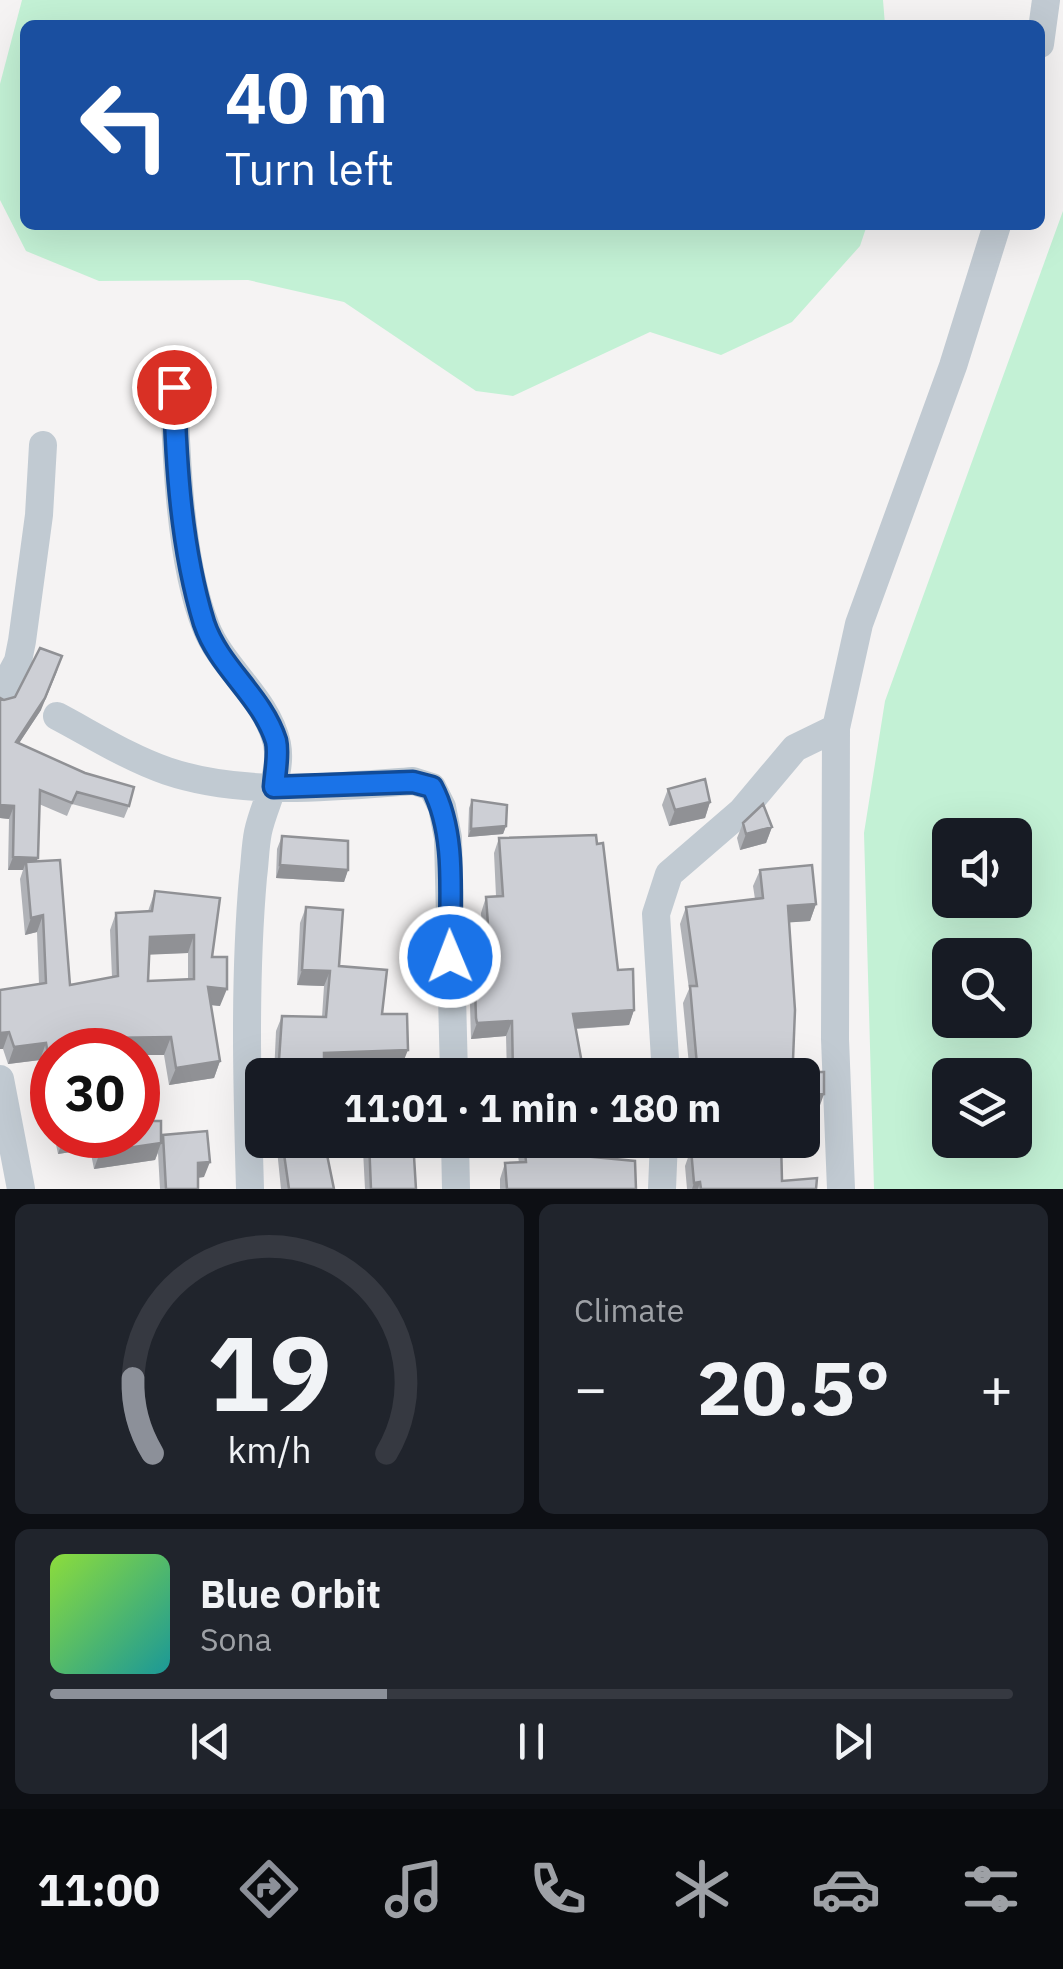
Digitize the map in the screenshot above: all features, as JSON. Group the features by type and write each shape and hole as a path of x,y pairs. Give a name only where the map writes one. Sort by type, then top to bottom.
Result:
{"street":[{"path":"841,1189 834,1039 836,728 858,624 953,366 995,230"},
{"path":"174,387 176,445 194,579 206,627 228,667 259,706 277,744 274,787 258,831 253,880 247,998 250,1189"},
{"path":"0,694 18,661 22,640 40,514 43,445"},
{"path":"57,716 168,771 217,783 274,787 413,782 432,787 442,806 448,838 454,1058"},
{"path":"665,1058 656,914 669,874 692,849 742,811 796,748 836,728"},
{"path":"0,1080 21,1189"},
{"path":"455,1158 456,1189"},
{"path":"662,1189 663,1158"}],"green space":[{"path":"22,0 883,0 885,20 20,20 20,230 865,230 860,246 792,322 721,355 650,332 513,396 476,391 344,302 248,280 99,281 26,251 0,200 0,84"},
{"path":"1063,211 1063,1189 874,1189 864,833 885,701"}],"building":[{"path":"40,648 62,656 45,698 16,742 85,773 134,787 129,806 77,792 72,803 40,790 38,858 13,857 14,806 0,805 0,698 15,697"},
{"path":"705,779 710,802 675,810 668,789"},
{"path":"472,800 507,805 506,826 471,829"},
{"path":"763,804 772,827 746,834 743,823"},
{"path":"596,835 597,844 603,843 618,970 633,969 634,1010 573,1014 581,1058 513,1058 512,1021 477,1023 474,955 490,952 486,897 503,896 499,838"},
{"path":"282,836 348,841 348,870 280,865"},
{"path":"60,860 70,985 118,976 116,913 152,911 155,891 220,898 212,957 227,957 227,989 208,987 220,1061 176,1068 171,1037 160,1037 160,1028 30,1028 30,1045 14,1047 9,1032 0,1033 0,990 46,983 43,915 31,918 26,862","holes":["194,935 194,979 148,981 150,937"]},
{"path":"812,865 816,904 788,906 795,1010 793,1058 696,1058 690,986 697,986 686,907 763,898 760,870"},
{"path":"306,907 343,910 339,966 387,970 382,1014 407,1014 408,1050 279,1058 282,1016 326,1017 330,971 302,970"},
{"path":"820,1072 824,1072 824,1094 820,1094"},
{"path":"207,1131 210,1162 198,1163 198,1189 166,1189 163,1135"},
{"path":"285,1158 328,1158 334,1189 289,1189"},
{"path":"370,1158 414,1158 416,1189 371,1189"},
{"path":"526,1158 635,1161 636,1189 507,1189 505,1163 526,1162"},
{"path":"692,1158 781,1158 782,1181 817,1178 816,1189 701,1189 700,1182 694,1183"}],"route":[{"path":"174,387 180,492 206,627 228,667 259,706 277,744 274,787 413,782 432,787 442,806 448,838 450,957"}]}
